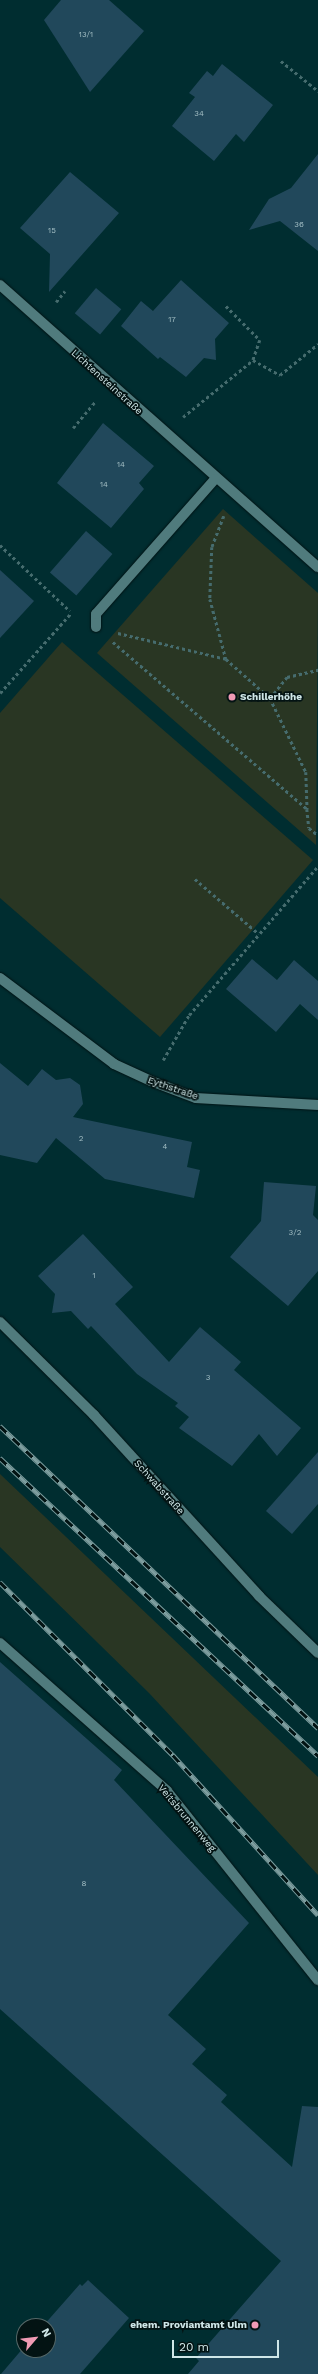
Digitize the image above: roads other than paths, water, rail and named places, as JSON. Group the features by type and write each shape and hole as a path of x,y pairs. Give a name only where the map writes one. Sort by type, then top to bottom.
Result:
{"street":[{"name":"Lichtensteinstraße","path":"0,285 164,434 318,567"},
{"path":"96,627 96,614 215,479"},
{"name":"Eythstraße","path":"0,978 114,1064 151,1081 196,1098 318,1105"},
{"name":"Schwabstraße","path":"0,1322 94,1415 259,1596 318,1653"},
{"name":"Veitsbrunnenweg","path":"0,1643 167,1791 318,1980"}],"railway":[{"path":"0,1426 318,1728"},
{"path":"0,1458 318,1756"},
{"path":"0,1582 173,1755 318,1915"}],"place":[{"name":"Schillerhöhe","path":"232,697"},
{"name":"ehem. Proviantamt Ulm","path":"255,2325"}]}
